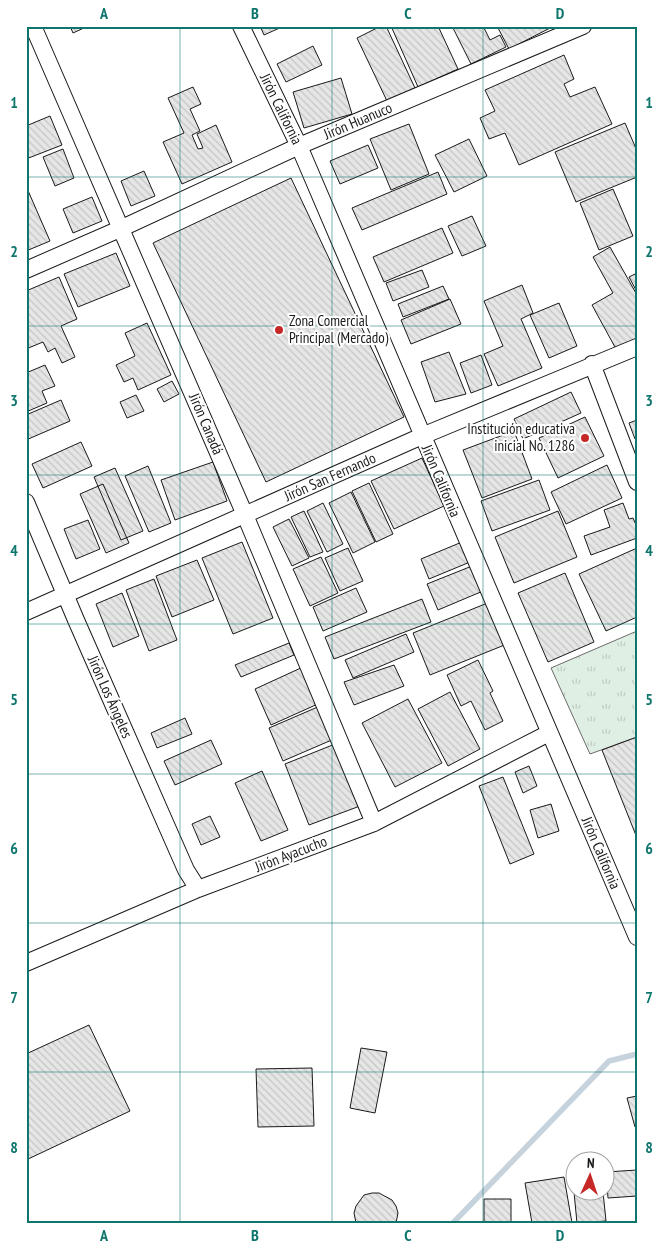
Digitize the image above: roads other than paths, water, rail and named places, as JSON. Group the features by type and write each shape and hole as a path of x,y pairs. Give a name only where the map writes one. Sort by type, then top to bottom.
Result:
{"street":[{"name":"Jirón Canadá","path":"33,26 122,228 374,823"},
{"name":"Jirón California","path":"240,26 299,146 637,937"},
{"name":"Jirón Huanuco","path":"26,270 299,146 583,26"},
{"name":"Jirón San Fernando","path":"26,612 422,436 592,364 637,347"},
{"path":"592,364 637,482"},
{"name":"Jirón Los Ángeles","path":"26,502 186,870 198,889"},
{"name":"Jirón Ayacucho","path":"26,963 198,889 374,823 550,733"}],"waterway":[{"path":"453,1223 609,1061 637,1054"}],"place":[{"name":"Zona Comercial Principal (Mercado)","path":"279,330"},
{"name":"Institución educativa inicial No. 1286","path":"585,438"}]}
